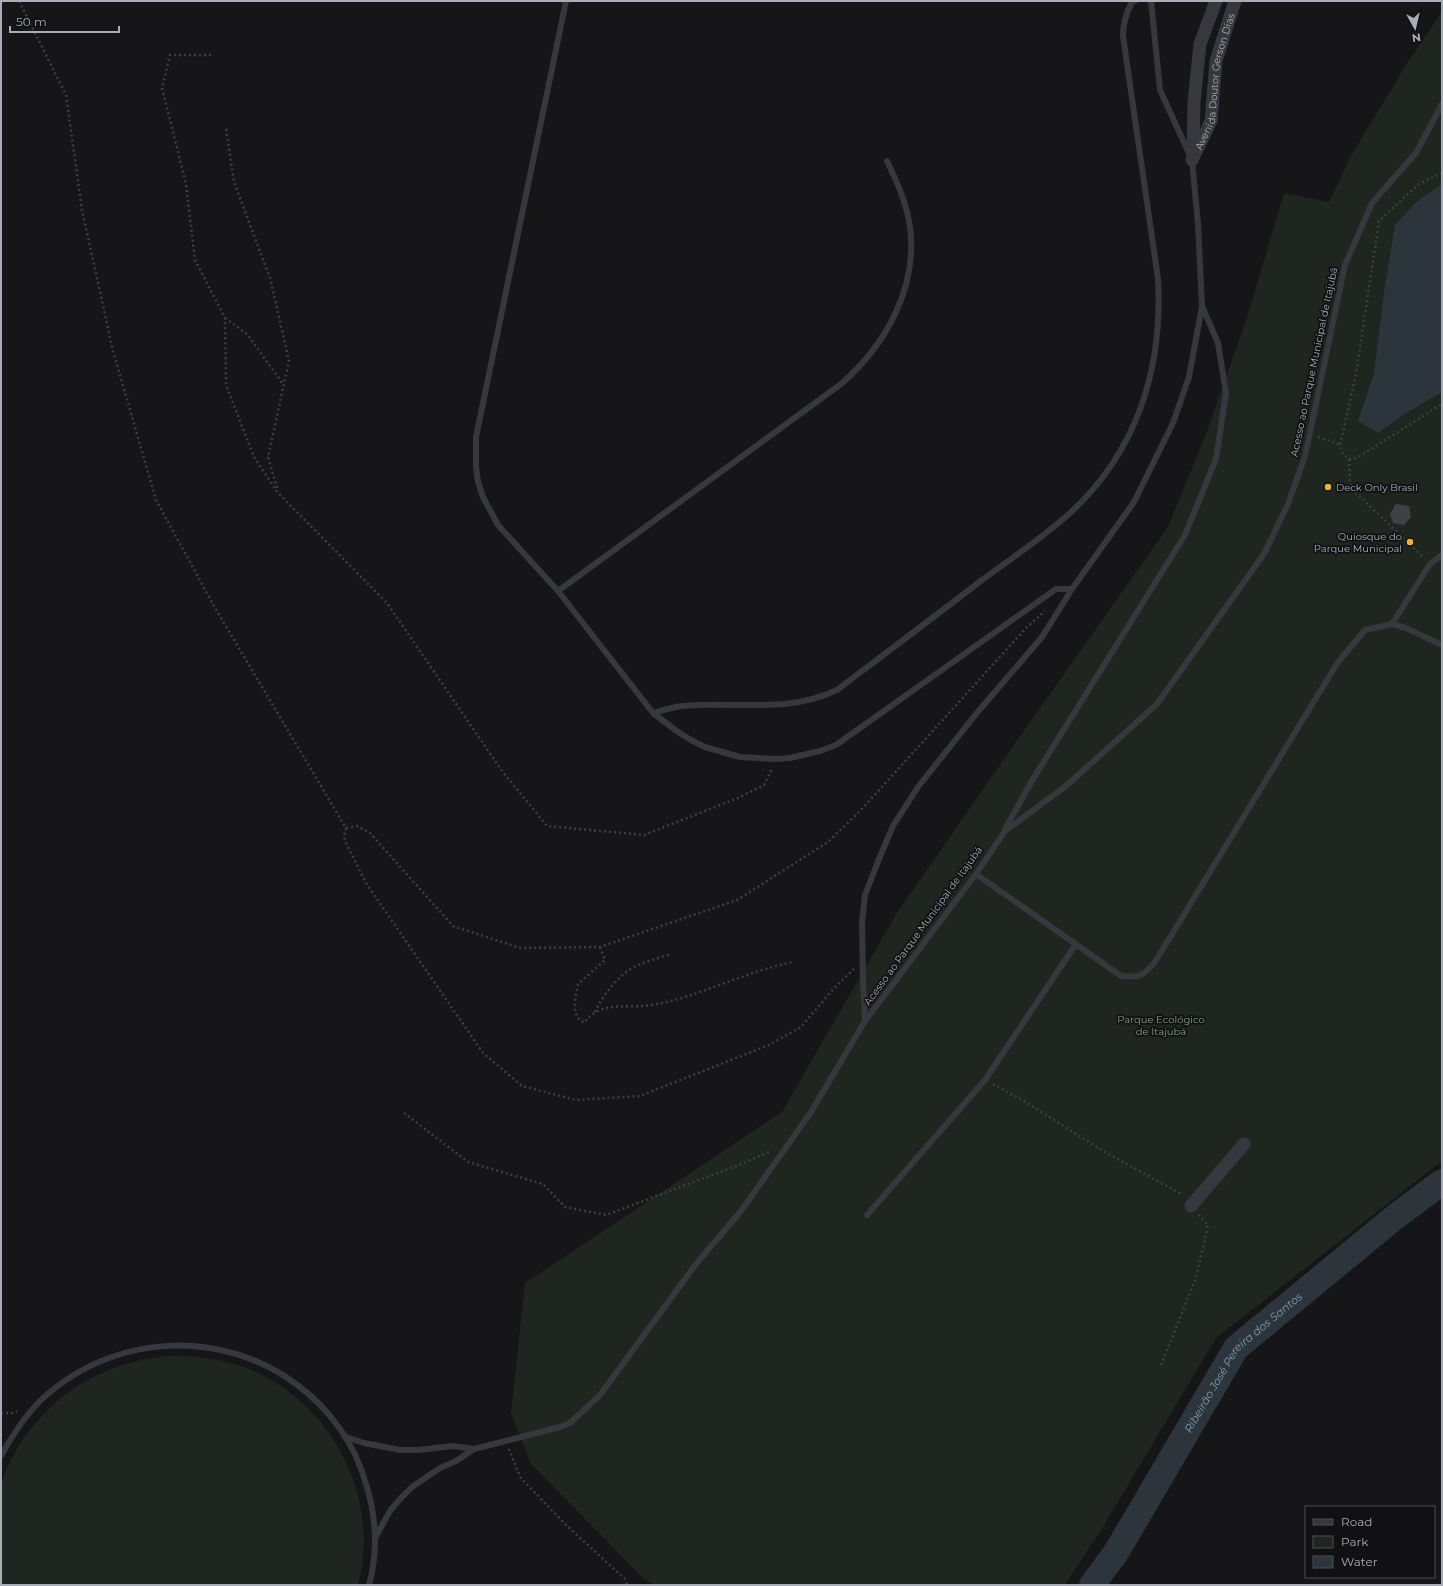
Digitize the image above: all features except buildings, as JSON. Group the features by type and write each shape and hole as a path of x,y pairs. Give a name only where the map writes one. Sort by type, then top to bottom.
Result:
{"street":[{"path":"1192,160 1194,102 1200,44 1216,1"},
{"name":"Avenida Doutor Gerson Dias","path":"1192,160 1211,121 1216,61 1235,1"},
{"path":"1192,1206 1244,1144"}],"lane":[{"path":"566,1 476,436 475,452 478,482 483,497 498,525 558,591 653,713 678,732 705,747 740,757 776,759 803,755 836,745 1056,589 1072,589"},
{"path":"653,713 682,706 788,704 812,700 837,690 1052,528 1085,497 1113,461 1135,421 1143,400 1153,366 1158,329 1158,279 1123,36 1128,11 1132,2 1135,1"},
{"path":"865,1021 862,922 865,895 893,826 918,788 976,714 1042,637 1072,589 1134,502 1173,423 1189,377 1202,306 1198,224 1192,160 1160,90 1151,1"},
{"name":"Acesso ao Parque Municipal de Itajubá","path":"474,1449 560,1427 570,1423 600,1395 620,1370 696,1264 741,1211 811,1112 865,1021 976,874 1004,831 1066,786 1157,704 1264,554 1288,504 1305,456 1346,265 1372,203 1416,153 1442,104"},
{"path":"558,591 841,384 855,372 875,348 889,327 903,293 907,277 911,244 906,207 897,182 887,161"},
{"path":"1004,831 1033,779 1185,535 1216,459 1226,392 1218,343 1202,306"},
{"path":"1392,624 1430,564 1442,555"},
{"path":"976,874 1121,976 1135,978 1146,972 1155,962 1338,662 1365,630 1392,624 1406,628 1442,645"},
{"path":"867,1215 985,1080 1076,944"},
{"path":"1,1456 20,1424 34,1407 66,1380 85,1368 104,1359 124,1352 166,1345 187,1345 229,1351 269,1366 304,1390 324,1410 346,1438 356,1456 370,1496 375,1538 374,1559 370,1585"},
{"path":"346,1438 400,1450 418,1450 453,1446 474,1449"},
{"path":"375,1538 390,1511 412,1487 440,1468 456,1461 474,1449"}],"path":[{"path":"19,1 66,95 82,210 106,321 113,351 156,500 215,608 346,828 344,837 346,843 366,883 483,1053 522,1086 576,1100 640,1096 769,1045 801,1027 835,987 863,960"},
{"path":"211,55 170,55 162,88 186,184 195,260 225,318 226,385 254,457 278,493 387,603 502,771 547,826 644,836 738,798 764,785 776,759"},
{"path":"226,129 234,182 270,278 289,361 268,457 278,493"},
{"path":"1442,173 1419,184 1380,221 1356,374 1340,445 1343,454 1349,459 1357,458 1442,404"},
{"path":"225,318 247,334 284,384"},
{"path":"1309,434 1340,445"},
{"path":"1349,459 1350,482 1353,490 1430,564"},
{"path":"346,828 357,826 370,833 453,926 520,948 600,947 737,900 828,842 861,810 1027,627 1049,608"},
{"path":"600,947 604,960 578,984 575,1011 578,1018 584,1023 590,1014 608,1007 651,1005 690,996 745,975 792,962"},
{"path":"595,1012 602,997 615,982 635,967 671,954"},
{"path":"985,1080 1024,1101 1102,1151 1181,1194 1208,1225 1196,1278 1161,1365"},
{"path":"404,1113 468,1162 543,1184 565,1207 606,1216 744,1163 790,1142"},
{"path":"506,1441 520,1477 565,1524 625,1579 627,1585"}],"green space":[{"name":"Parque Ecológico de Itajubá","path":"1442,12 1442,1161 1216,1338 1101,1530 1065,1585 655,1585 643,1578 531,1464 511,1413 525,1283 782,1112 897,913 1168,527 1206,434 1247,318 1284,193 1329,202 1352,154 1408,62"},
{"path":"167,1356 192,1356 229,1362 241,1366 264,1376 290,1393 313,1413 332,1437 347,1464 357,1493 363,1524 363,1554 358,1585 1,1585 1,1485 7,1467 22,1441 51,1407 67,1393 85,1382 104,1372 124,1365"}],"water":[{"path":"1442,184 1442,392 1406,413 1378,433 1358,421 1374,374 1384,293 1395,225 1415,203"}],"waterway":[{"name":"Ribeirão José Pereira dos Santos","path":"1092,1585 1117,1551 1236,1348 1395,1217 1442,1182"}],"place":[{"name":"Deck Only Brasil","path":"1328,487"},
{"name":"Quiosque do Parque Municipal","path":"1410,542"}]}
